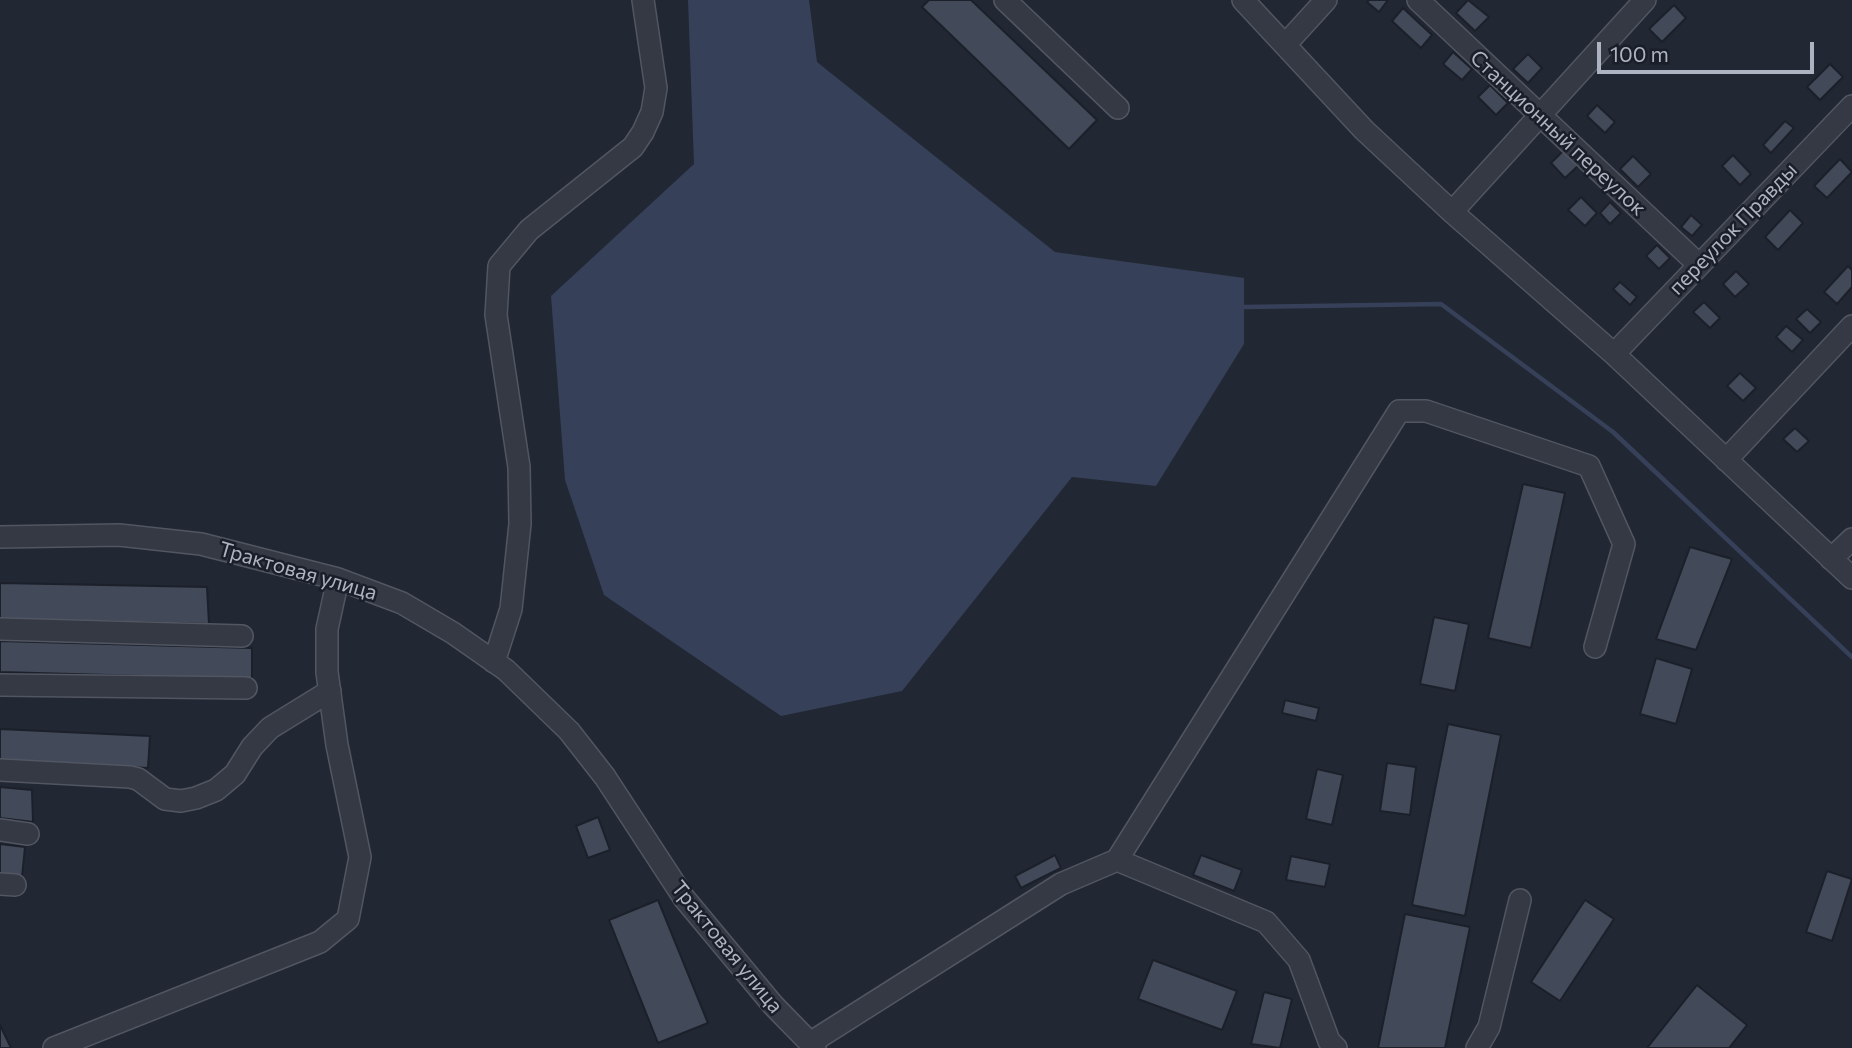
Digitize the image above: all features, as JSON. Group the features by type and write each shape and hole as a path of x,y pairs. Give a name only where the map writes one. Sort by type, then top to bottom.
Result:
{"street":[{"path":"494,662 511,609 520,524 519,467 496,315 499,265 529,230 633,147 643,132 652,112 656,88 643,0"},
{"path":"1005,0 1118,108"},
{"path":"1243,0 1364,130 1452,212 1614,354 1852,578"},
{"path":"1285,45 1326,0"},
{"name":"Станционный переулок","path":"1418,0 1698,264"},
{"path":"1452,212 1645,0"},
{"name":"переулок Правды","path":"1614,354 1852,106"},
{"path":"1726,460 1852,326"},
{"path":"813,1046 1061,884 1117,860 1399,411 1426,411 1589,466 1624,544 1595,647"},
{"name":"Трактовая улица","path":"0,537 119,535 201,544 338,579 402,603 494,662 569,731 605,777 684,898 773,1005 813,1046"},
{"path":"1831,559 1852,539"},
{"path":"54,1048 320,942 348,919 360,857 337,745 330,691 327,629 338,579"},
{"path":"0,629 242,636"},
{"path":"0,685 246,688"},
{"path":"0,770 130,776 165,799 181,801 196,798 216,790 235,774 252,747 270,728 330,691"},
{"path":"0,830 28,834"},
{"path":"1117,860 1266,922 1299,960 1329,1041 1336,1048"},
{"path":"1477,1048 1489,1027 1520,900"}],"water":[{"path":"688,0 809,0 817,62 1055,252 1244,278 1244,344 1156,486 1072,477 902,691 781,716 604,595 565,480 551,296 694,164"}],"building":[{"path":"929,0 971,0 1097,120 1069,149 922,7"},
{"path":"1388,0 1379,12 1367,2"},
{"path":"1468,0 1489,17 1475,31 1456,13"},
{"path":"1674,5 1686,18 1662,42 1649,29"},
{"path":"1403,8 1432,35 1421,48 1392,21"},
{"path":"1453,52 1472,69 1462,80 1443,64"},
{"path":"1528,54 1542,68 1528,83 1513,69"},
{"path":"1830,64 1843,77 1820,100 1807,87"},
{"path":"1490,85 1508,103 1496,115 1478,97"},
{"path":"1597,105 1615,122 1605,133 1587,116"},
{"path":"1785,121 1794,128 1771,153 1763,145"},
{"path":"1564,150 1579,165 1565,178 1551,163"},
{"path":"1733,155 1751,174 1740,185 1722,166"},
{"path":"1633,156 1651,174 1638,187 1620,169"},
{"path":"1840,159 1852,172 1827,198 1814,186"},
{"path":"1581,197 1597,213 1585,226 1568,210"},
{"path":"1610,202 1621,213 1610,224 1600,213"},
{"path":"1790,210 1803,223 1778,250 1765,237"},
{"path":"1691,215 1702,225 1692,236 1681,227"},
{"path":"1657,245 1670,258 1659,269 1646,256"},
{"path":"1848,266 1852,270 1852,287 1837,304 1824,292"},
{"path":"1736,271 1749,284 1735,297 1723,284"},
{"path":"1620,282 1637,297 1630,305 1613,289"},
{"path":"1704,302 1720,318 1710,328 1693,312"},
{"path":"1807,309 1821,322 1810,333 1796,319"},
{"path":"1786,326 1803,340 1792,352 1776,337"},
{"path":"1740,373 1756,388 1743,401 1727,386"},
{"path":"1795,428 1809,441 1797,452 1783,439"},
{"path":"1523,484 1565,493 1531,648 1488,638"},
{"path":"1690,547 1732,559 1696,650 1656,639"},
{"path":"0,583 207,587 209,624 0,619"},
{"path":"1434,617 1469,624 1455,691 1420,684"},
{"path":"0,641 252,648 252,679 0,672"},
{"path":"1656,658 1692,669 1676,724 1640,714"},
{"path":"1285,700 1319,708 1316,721 1282,713"},
{"path":"1448,724 1501,735 1465,916 1412,905"},
{"path":"0,729 150,736 148,768 0,761"},
{"path":"1387,763 1416,767 1410,815 1380,811"},
{"path":"1317,769 1343,775 1332,825 1306,819"},
{"path":"0,787 32,790 33,822 0,818"},
{"path":"598,817 610,850 588,858 576,826"},
{"path":"0,844 25,847 22,877 0,875"},
{"path":"1055,855 1061,868 1021,888 1015,876"},
{"path":"1201,855 1242,870 1234,891 1193,875"},
{"path":"1291,856 1330,864 1325,887 1286,880"},
{"path":"1827,871 1852,879 1832,941 1806,932"},
{"path":"658,900 708,1023 658,1043 609,920"},
{"path":"1585,900 1614,919 1560,1001 1531,982"},
{"path":"1405,914 1470,927 1445,1048 1378,1048"},
{"path":"1153,960 1237,991 1222,1030 1138,999"},
{"path":"1697,985 1747,1025 1729,1048 1647,1048"},
{"path":"1264,992 1292,999 1280,1048 1251,1044"},
{"path":"0,1025 11,1048 0,1048"}],"waterway":[{"path":"1244,307 1441,304 1613,432 1852,657"}]}
